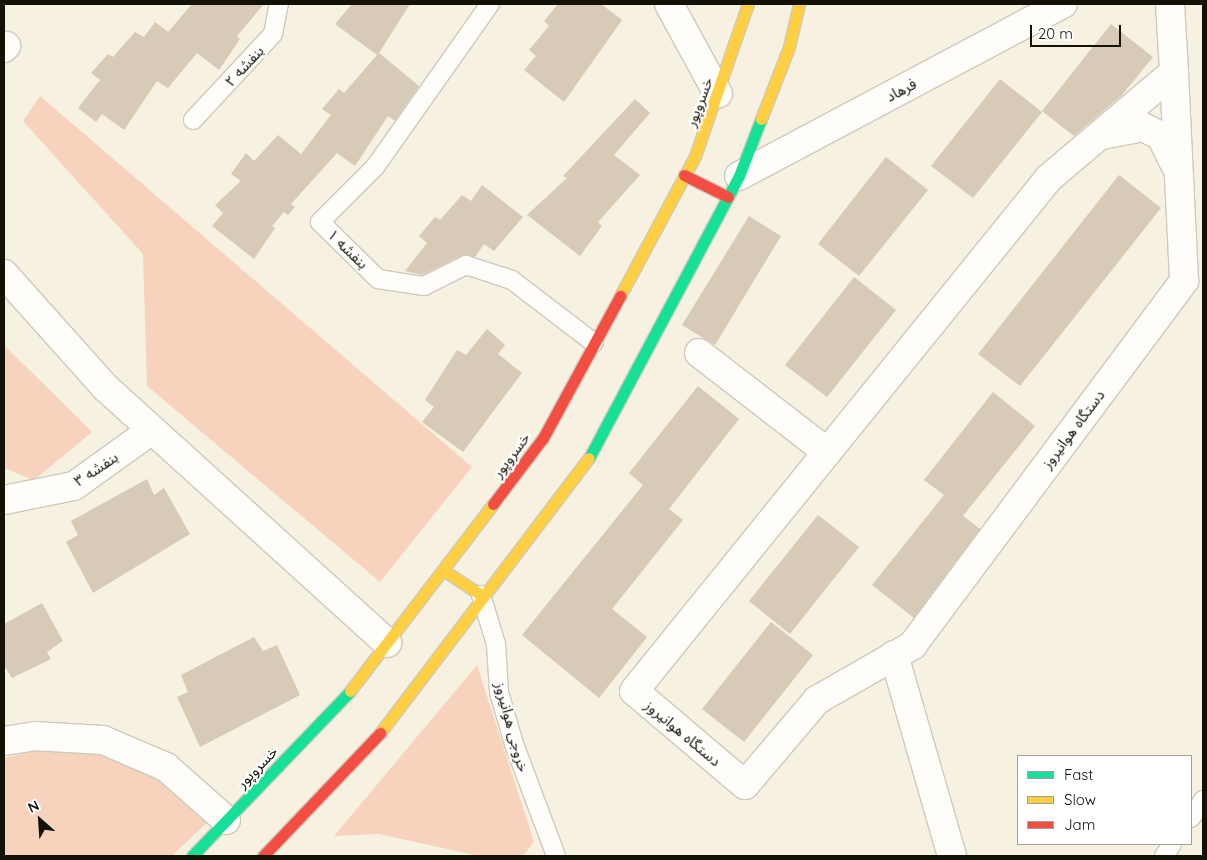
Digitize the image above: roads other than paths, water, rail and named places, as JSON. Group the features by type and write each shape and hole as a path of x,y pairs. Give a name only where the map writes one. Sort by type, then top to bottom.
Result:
{"street":[{"path":"669,4 718,94"},
{"name":"خسروپور","path":"192,856 344,699 543,438 684,175 718,94 748,4"},
{"path":"263,856 382,730 481,594 585,465 734,186 789,47 799,4"},
{"name":"فرهاد","path":"734,186 1063,4"},
{"name":"دستگاه هوانیروز","path":"1170,4 1174,72 1184,281 913,645 817,700 745,785 634,691 1049,178 1174,72"},
{"name":"دستگاه هوانیروز","path":"1096,138 1143,127 1161,136 1179,176"},
{"path":"684,175 734,186"},
{"path":"4,274 105,387 387,643"},
{"path":"699,353 827,452"},
{"name":"بنفشه ۳","path":"4,500 74,486 152,430"},
{"path":"443,570 481,594"},
{"path":"894,655 952,856"},
{"path":"4,741 34,736 102,740 166,767 226,820"}],"lane":[{"name":"بنفشه ۲","path":"193,120 273,34 278,4"},
{"name":"بنفشه ۱","path":"490,4 375,167 320,222 378,279 424,286 466,265 512,280 594,343"},
{"name":"خروجی هوانیروز","path":"481,594 496,644 499,692 514,744 556,856"},
{"path":"1192,816 1203,800"},
{"path":"1164,856 1171,845"}]}
